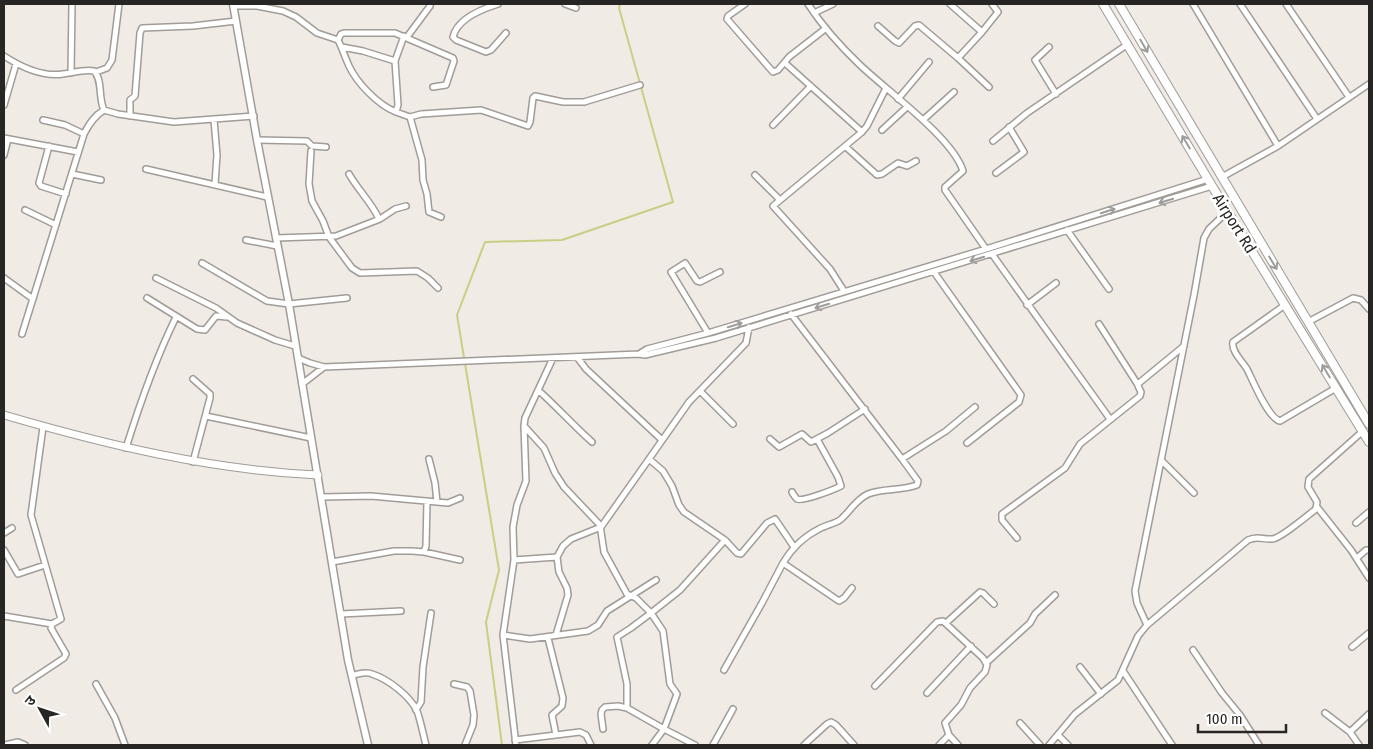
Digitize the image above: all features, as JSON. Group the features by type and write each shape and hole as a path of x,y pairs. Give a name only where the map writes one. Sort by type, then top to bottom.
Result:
{"main road":[{"name":"Airport Rd","path":"1103,4 1369,442"},
{"path":"1119,4 1369,424"},
{"path":"4,415 126,448 194,462 282,474 318,475"}],"street":[{"path":"71,73 72,4"},
{"path":"4,56 16,64 55,75 91,70 96,72 107,68 112,60 119,4"},
{"path":"498,4 472,14 456,30 453,37 486,52 491,50 506,33"},
{"path":"565,4 576,8"},
{"path":"745,4 728,16 726,20 771,70 776,72 789,57 825,29"},
{"path":"808,4 825,29 855,61 907,106 946,144 962,169 962,173 944,190 986,249"},
{"path":"814,13 833,4"},
{"path":"950,4 982,32"},
{"path":"958,58 998,12 992,4"},
{"path":"1193,4 1278,146"},
{"path":"1240,4 1317,119"},
{"path":"1286,4 1349,97"},
{"path":"368,745 348,660 289,304 233,5 283,10 317,33 338,40 348,64 375,99 386,108 410,117 421,114 481,110 528,126 534,96 563,102 584,102 640,86"},
{"path":"396,112 398,105 394,61 406,36 430,6"},
{"path":"130,116 130,100 135,96 141,29 146,27 193,26 236,21"},
{"path":"878,26 899,43 915,26 919,25 990,87"},
{"path":"338,40 341,34 344,33 376,34 388,32 406,36 454,60 450,79 446,84 433,87"},
{"path":"993,141 1128,44"},
{"path":"342,47 364,51 394,61"},
{"path":"1049,47 1035,60 1056,94"},
{"path":"898,99 929,62"},
{"path":"785,63 862,132"},
{"path":"4,106 16,64"},
{"path":"96,72 99,79 100,101 104,110"},
{"path":"1222,177 1278,146 1369,84"},
{"path":"773,125 811,86"},
{"path":"844,291 830,270 774,209 774,205 862,132 867,126 886,88"},
{"path":"922,120 954,92"},
{"path":"882,130 907,106"},
{"path":"22,334 78,152 84,134 93,118 104,110 130,116 174,122 254,116"},
{"path":"410,117 422,160 423,180 429,212 441,217"},
{"path":"43,120 65,125 84,134"},
{"path":"214,120 217,155 215,184"},
{"path":"996,173 1024,152 1009,128"},
{"path":"4,155 6,139 78,152"},
{"path":"257,140 308,141 312,146 326,146"},
{"path":"49,146 39,183 41,186 66,194"},
{"path":"846,147 877,174 882,174 898,163 908,166 916,160"},
{"path":"311,151 309,190 312,201 329,237 352,268 357,272 417,271 438,288"},
{"path":"146,169 268,197"},
{"path":"72,174 101,180"},
{"path":"350,174 379,219"},
{"path":"755,175 780,200"},
{"path":"298,358 324,366 645,355 749,328 934,272 1210,183"},
{"path":"639,354 647,349 708,333 1210,183"},
{"path":"276,238 341,235 379,219 395,209 406,206"},
{"path":"25,210 56,225"},
{"path":"1147,625 1137,603 1135,591 1162,461 1204,238 1209,228 1228,211"},
{"path":"1067,230 1108,289"},
{"path":"246,240 277,246"},
{"path":"992,254 1110,419"},
{"path":"202,263 263,299 289,304 347,298"},
{"path":"708,333 671,272 685,263 699,282 720,272"},
{"path":"934,272 1021,395 1019,402 967,443"},
{"path":"4,278 33,299"},
{"path":"156,278 216,308 227,317 275,340 295,346"},
{"path":"1027,305 1056,283"},
{"path":"148,298 197,329 203,330 207,328 216,316 227,317"},
{"path":"1308,322 1353,298 1361,300 1369,309"},
{"path":"1285,304 1233,342 1233,348 1246,368 1256,391 1275,419 1280,421 1336,388"},
{"path":"724,670 783,563 794,547 820,528 838,521 856,501 867,494 899,490 917,485 918,481 791,314"},
{"path":"126,448 141,398 154,364 176,317"},
{"path":"1017,538 1002,520 1002,514 1065,468 1077,446 1140,396 1141,392 1138,385 1099,324"},
{"path":"556,635 568,595 567,588 560,575 557,557 563,546 571,539 601,527 686,407 743,345 748,336 749,328"},
{"path":"1138,385 1184,346"},
{"path":"577,357 586,369 662,440"},
{"path":"553,358 526,414 524,426 526,475 513,527 514,560 503,635 516,743 556,735 584,733 591,745"},
{"path":"302,384 324,366"},
{"path":"193,379 210,394 194,462"},
{"path":"538,390 560,409 572,425 592,442"},
{"path":"700,391 733,424"},
{"path":"902,459 946,430 975,407"},
{"path":"770,439 779,447 802,434 810,442 865,409"},
{"path":"206,416 311,438"},
{"path":"4,616 52,624 61,619 32,515 43,426"},
{"path":"524,426 544,448 555,473 564,487 599,523 604,552 627,595 636,598 651,613 663,631 670,684 677,694 664,730 652,745"},
{"path":"1363,432 1309,479 1307,484 1317,502 1317,507 1357,558 1369,578"},
{"path":"792,492 796,498 800,499 841,486 838,477 816,439"},
{"path":"429,459 435,483 437,502"},
{"path":"649,459 663,471 684,512 725,540 737,553 741,554 767,523 775,519 794,547"},
{"path":"1162,461 1194,493"},
{"path":"322,497 371,496 448,503 460,498"},
{"path":"424,552 426,546 426,501"},
{"path":"1049,745 1075,714 1115,683 1123,671 1138,636 1147,625 1248,540 1258,537 1269,540 1278,538 1317,507"},
{"path":"1356,523 1369,512"},
{"path":"4,533 12,528"},
{"path":"627,708 627,684 616,637 631,628 680,590 725,540"},
{"path":"4,550 18,574 45,565"},
{"path":"332,562 394,551 412,550 460,560"},
{"path":"1357,558 1366,550 1369,550"},
{"path":"514,560 557,557"},
{"path":"783,563 839,601 852,588"},
{"path":"503,635 524,639 548,638 591,630 598,625 607,611 656,580"},
{"path":"946,623 980,592 994,604"},
{"path":"958,745 945,727 946,720 961,705 970,688 985,672 986,662 1030,623 1034,615 1055,595"},
{"path":"341,614 401,611"},
{"path":"416,710 421,702 423,666 431,613"},
{"path":"875,686 941,620 986,662"},
{"path":"16,690 66,656 51,628 52,624"},
{"path":"1352,647 1369,633"},
{"path":"548,638 563,698 562,706 552,715 556,735"},
{"path":"927,693 971,646"},
{"path":"1193,650 1222,693 1240,715 1259,745"},
{"path":"1080,667 1101,694"},
{"path":"1123,671 1172,745"},
{"path":"353,675 365,672 372,674 408,698 416,710 426,745"},
{"path":"96,684 114,718 125,745"},
{"path":"454,684 466,687 470,691 474,715 473,725 465,745"},
{"path":"603,730 602,710 605,707 618,706 627,708 664,730 695,745"},
{"path":"713,745 733,709"},
{"path":"1325,712 1350,732 1359,745"},
{"path":"1350,732 1369,714"},
{"path":"804,745 826,724 831,722 854,745"},
{"path":"1020,723 1040,745"},
{"path":"939,745 949,735"},
{"path":"1058,735 1068,745"},
{"path":"5,745 18,742 25,745"}],"waterway":[{"path":"502,745 486,622 499,570 457,315 485,242 562,240 673,202 619,8 620,4"}]}
